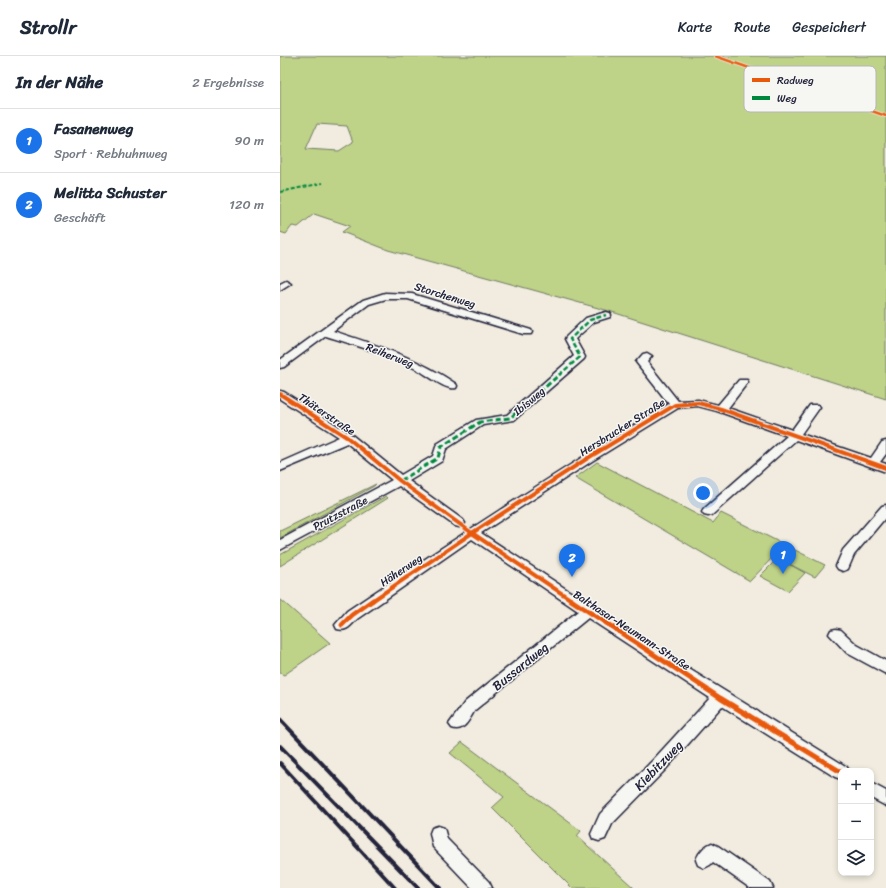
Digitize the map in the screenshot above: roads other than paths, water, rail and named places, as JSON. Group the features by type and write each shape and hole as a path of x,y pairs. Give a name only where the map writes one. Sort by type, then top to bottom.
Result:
{"street":[{"name":"Storchenweg","path":"280,365 372,299 385,296 401,295 526,332"},
{"name":"Ibisweg","path":"400,481 438,458 441,447 480,422 510,418 580,357 570,339 590,320 606,314"},
{"name":"Reiherweg","path":"325,332 399,356 441,377 452,386"},
{"name":"Hersbrucker Straße","path":"647,356 642,362 675,405"},
{"path":"721,410 743,382"},
{"name":"Thäterstraße","path":"280,394 348,438 400,481"},
{"name":"Hersbrucker Straße","path":"472,533 588,458 675,405 698,403 886,468"},
{"path":"708,512 794,436 814,408"},
{"path":"280,466 348,438"},
{"path":"873,464 886,445"},
{"path":"400,481 459,523"},
{"name":"Prutzstraße","path":"280,546 400,481"},
{"path":"843,566 848,553 886,509"},
{"name":"Balthasar-Neumann-Straße","path":"472,533 587,612 720,698 838,770"},
{"name":"Häherweg","path":"342,625 352,615 472,533"},
{"name":"Bussardweg","path":"457,724 470,706 587,612"},
{"path":"836,634 852,649 886,668"},
{"name":"Kiebitzweg","path":"599,834 606,819 659,765 720,698"},
{"path":"874,792 886,799"},
{"path":"438,833 439,842 483,888"},
{"path":"704,860 712,851 764,888"}],"railway":[{"path":"280,719 440,888"},
{"path":"280,746 418,888"},
{"path":"280,763 395,888"}],"place":[{"name":"Fasanenweg","path":"783,574"},
{"name":"Melitta Schuster","path":"572,577"}]}
